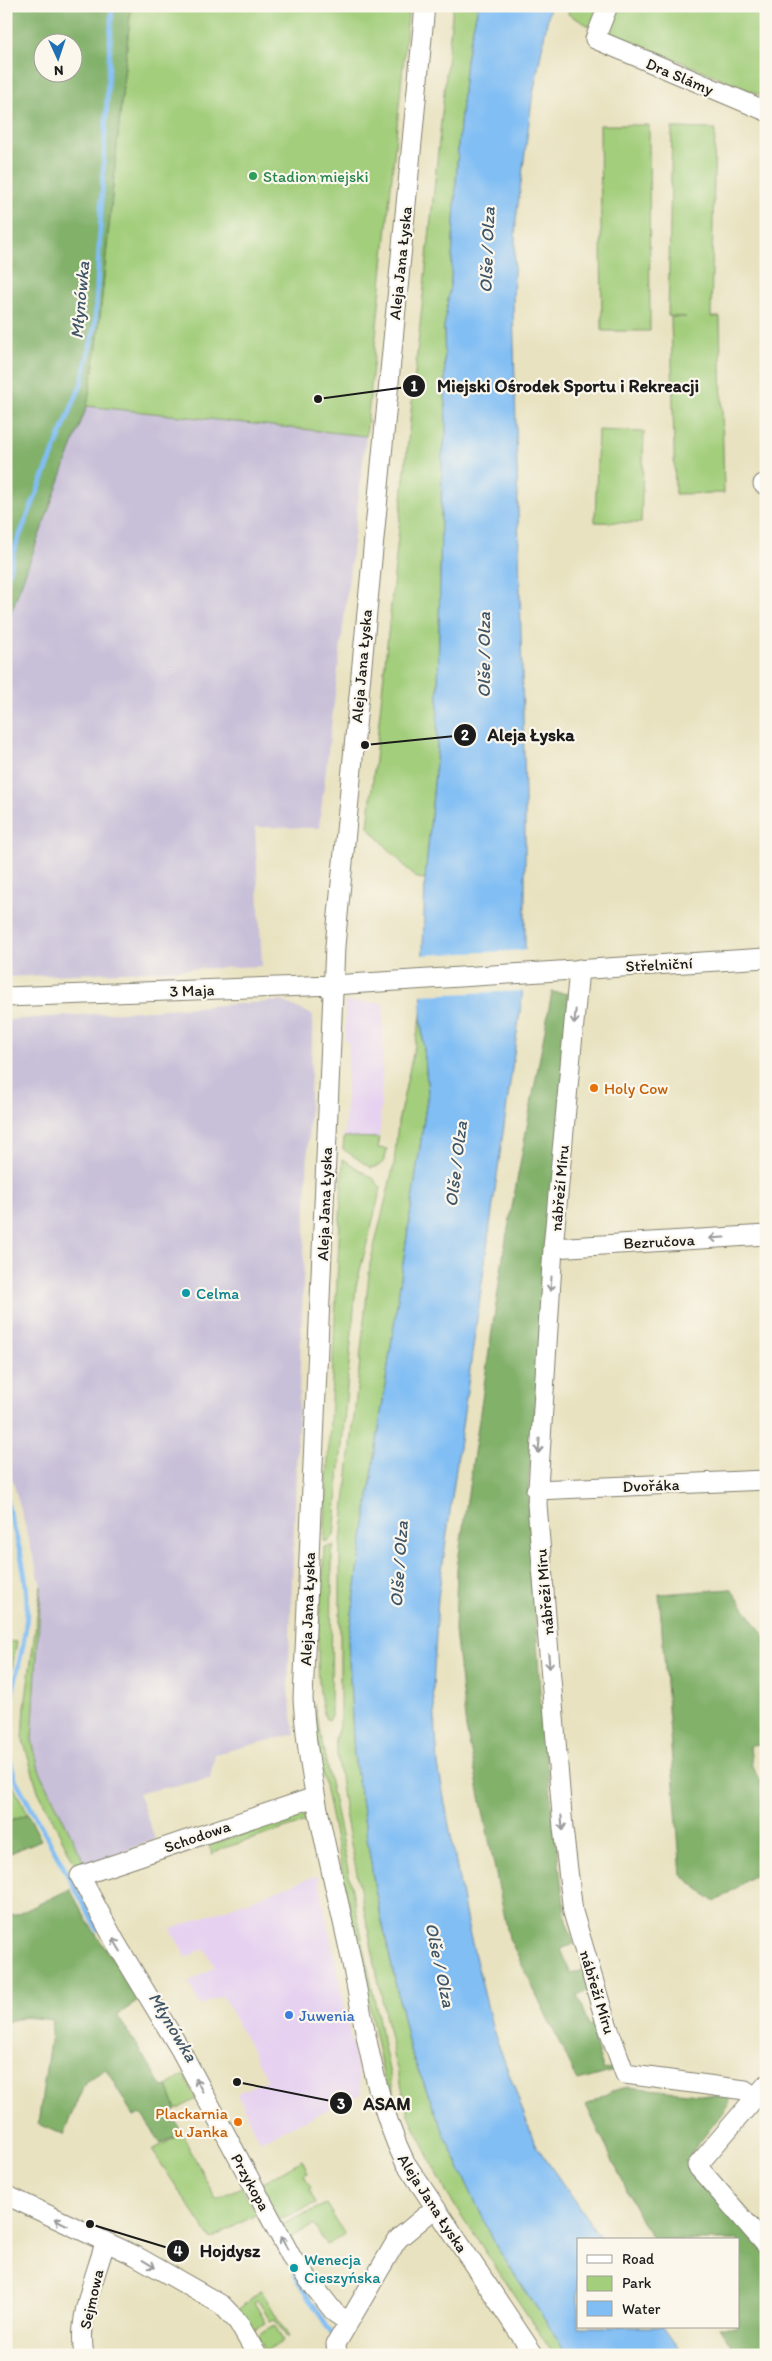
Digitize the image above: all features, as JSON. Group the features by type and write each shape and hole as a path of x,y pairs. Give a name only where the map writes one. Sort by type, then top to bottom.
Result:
{"street":[{"name":"Aleja Jana Łyska","path":"425,6 343,849 333,985 303,1699 305,1738 315,1796 374,2068 394,2140 405,2162 534,2355"},
{"name":"Dra Slámy","path":"608,6 595,39 766,112"},
{"name":"Střelniční","path":"378,981 766,958"},
{"name":"nábřeží Míru","path":"579,969 553,1248 536,1490 562,1818 573,1912 604,2016 625,2074 761,2091"},
{"name":"3 Maja","path":"6,997 333,985 378,981"},
{"name":"Bezručova","path":"553,1248 766,1235"},
{"name":"Dvořáka","path":"536,1490 766,1480"},
{"name":"Schodowa","path":"80,1876 315,1796"},
{"name":"Przykopa","path":"80,1876 116,1943 180,2049 294,2260 335,2312 347,2322"},
{"path":"761,2091 697,2166 766,2245"},
{"path":"6,2195 136,2256 222,2304 238,2322 257,2355"},
{"path":"336,2349 347,2322 398,2239 435,2208"},
{"name":"Sejmowa","path":"84,2355 82,2343 85,2313 105,2243"}],"shaded area":[{"path":"87,406 366,436 319,828 255,827 262,966 6,977 7,623"},
{"path":"282,1001 313,1015 288,1691 295,1734 215,1754 210,1779 138,1793 155,1839 84,1868 82,1858 39,1769 32,1740 41,1586 6,1455 6,1020"},
{"path":"345,1002 384,1003 380,1138 344,1137 349,1042 345,1042"},
{"name":"Juwenia","path":"318,1875 362,2094 260,2141 237,2093 268,2080 222,1995 201,2006 188,1983 215,1967 204,1948 186,1958 171,1929"}],"green space":[{"path":"6,6 131,6 97,346 87,406 7,623 6,631"},
{"name":"Stadion miejski","path":"131,6 409,6 366,436 87,406 97,346"},
{"path":"453,6 478,6 466,59 458,147 451,279 444,328 446,432 442,457 437,751 425,880 415,877 368,827"},
{"path":"569,6 601,6 593,28 568,14"},
{"path":"615,6 766,6 766,97 605,30"},
{"path":"600,125 649,125 650,331 602,331"},
{"path":"672,128 715,129 711,317 720,317 724,493 675,494 671,317 686,317 668,316"},
{"path":"598,430 644,432 641,523 595,522"},
{"path":"552,992 572,994 528,1487 542,1725 566,1921 574,1944 561,1949 571,1974 583,1970 590,1990 577,1995 589,2026 601,2022 605,2033 593,2038 604,2070 617,2066 618,2070 578,2081 509,1938 466,1728 455,1630 457,1568 504,1250"},
{"path":"421,1017 428,1092 348,1641 354,1755 375,1889 410,2050 451,2150 496,2246 568,2355 554,2355 447,2194 409,2115 393,2054 345,1814 335,1739 340,1723 340,1551 370,1264 394,1165 398,1122"},
{"path":"344,1137 380,1138 378,1148 387,1149 383,1162 371,1168 343,1149"},
{"path":"343,1159 374,1179 381,1188 356,1286 334,1536 329,1541 324,1541"},
{"path":"334,1546 332,1552 331,1716 328,1720 325,1718 321,1698 318,1656 324,1547"},
{"path":"41,1586 32,1740 39,1769 82,1858 84,1868 78,1870 38,1791 23,1740 25,1706"},
{"path":"731,1589 766,1638 766,1739 761,1745 750,1746 752,1766 760,1781 762,1818 766,1821 766,1867 715,1902 681,1875 659,1594"},
{"path":"6,1641 17,1642 6,1700"},
{"path":"314,1704 400,2124 397,2125 383,2074 321,1766"},
{"path":"6,1763 9,1778 28,1814 6,1822"},
{"path":"302,1813 306,1822 224,1848 212,1854 209,1845"},
{"path":"28,1814 41,1840 6,1855 6,1822"},
{"path":"70,1889 87,1921 140,2000 117,2015 163,2087 167,2086 176,2110 172,2113 182,2134 161,2143 141,2114 134,2117 106,2069 85,2082 63,2135 38,2124 53,2020 25,2017 6,2022 6,1916 16,1915"},
{"path":"184,2075 196,2099 176,2110 167,2086"},
{"path":"628,2087 728,2097 730,2103 685,2161 766,2253 766,2355 738,2355 720,2328 740,2328 740,2238 654,2238 642,2222 586,2105 612,2091"},
{"path":"182,2134 216,2199 241,2187 257,2214 211,2239 152,2150"},
{"path":"302,2160 308,2173 304,2175 316,2203 279,2220 258,2185"},
{"path":"326,2204 345,2235 326,2245 314,2225 289,2238 279,2226"},
{"path":"261,2290 289,2337 287,2338 275,2319 270,2321 258,2300 254,2302 266,2323 253,2330 239,2309"},
{"path":"275,2325 283,2341 266,2352 257,2335"}],"water":[{"name":"Olše / Olza","path":"478,6 550,6 532,100 516,220 513,302 525,797 525,952 522,997 438,1598 433,1688 438,1765 467,1923 493,2030 535,2144 601,2238 577,2238 577,2328 664,2328 683,2355 568,2355 496,2246 451,2150 410,2050 375,1889 354,1755 348,1641 428,1092 421,1017 425,880 437,751 442,457 446,432 444,328 451,279 458,147 466,59"}],"pier":[{"path":"527,950 525,991 419,995 421,955"}],"waterway":[{"name":"Młynówka","path":"6,583 15,547 82,382 95,325 112,6"},
{"name":"Młynówka","path":"6,1500 26,1581 27,1595 24,1639 6,1730"},
{"name":"Młynówka","path":"6,1730 7,1749 15,1779 98,1930"},
{"name":"Młynówka","path":"295,2276 331,2332"}],"place":[{"name":"Stadion miejski","path":"253,176"},
{"name":"Miejski Ośrodek Sportu i Rekreacji","path":"318,399"},
{"name":"Aleja Łyska","path":"365,745"},
{"name":"Holy Cow","path":"594,1088"},
{"name":"Celma","path":"186,1293"},
{"name":"Juwenia","path":"289,2015"},
{"name":"ASAM","path":"237,2082"},
{"name":"Plackarnia u Janka","path":"238,2122"},
{"name":"Hojdysz","path":"90,2224"},
{"name":"Wenecja Cieszyńska","path":"294,2268"}]}
